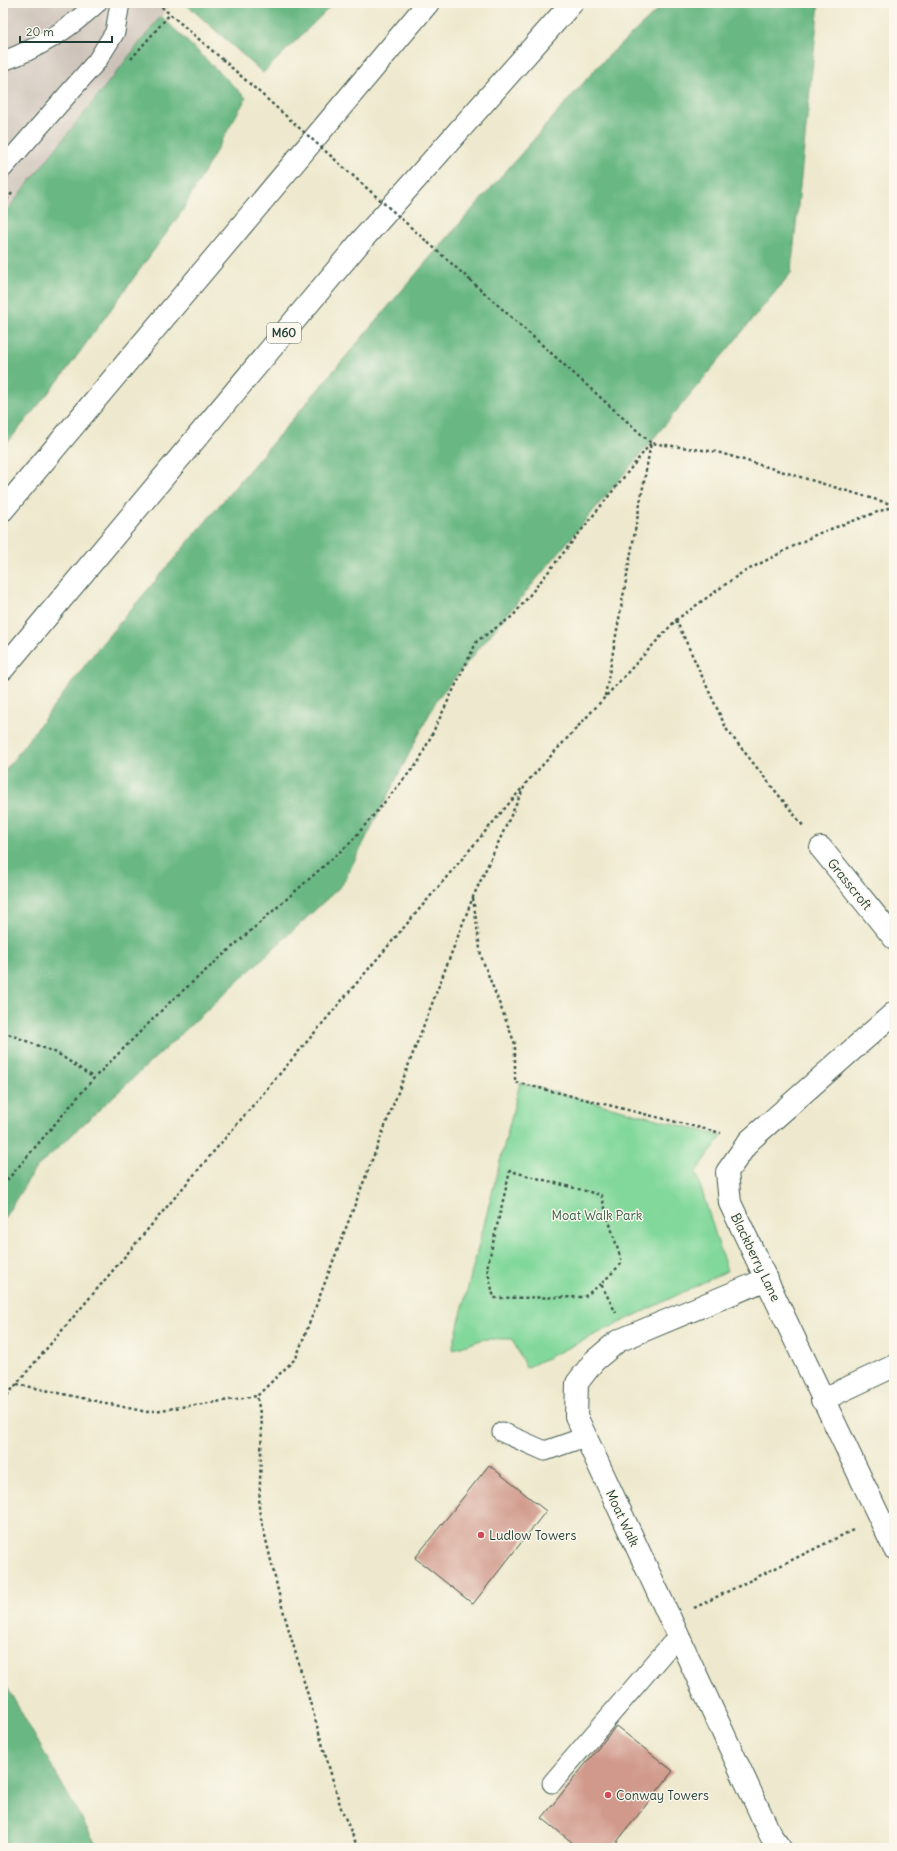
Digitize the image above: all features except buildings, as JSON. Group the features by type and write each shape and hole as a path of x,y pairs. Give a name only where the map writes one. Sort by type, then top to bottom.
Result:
{"main road":[{"path":"3,510 428,3"},
{"name":"M60","path":"3,669 361,241 572,3"},
{"name":"Grasscroft","path":"821,848 894,938"},
{"name":"Blackberry Lane","path":"894,1013 749,1141 727,1172 730,1203 767,1279 822,1400 894,1548"},
{"name":"Moat Walk","path":"767,1279 618,1341 594,1360 577,1383 576,1416 771,1836 780,1848"},
{"path":"822,1400 894,1366"}],"lane":[{"path":"3,61 23,54 75,23 97,3"},
{"path":"3,168 97,61 115,32 120,3"},
{"path":"502,1432 545,1451 585,1437"},
{"path":"552,1783 674,1628"}],"path":[{"path":"158,3 651,443 717,452 894,506"},
{"path":"605,697 651,443"},
{"path":"3,1185 94,1078 169,1004 351,842 418,761 477,641 513,616 651,443"},
{"path":"3,1400 526,784 676,620 740,574 789,548 817,534 894,506"},
{"path":"676,620 727,730 821,848"},
{"path":"17,1384 147,1412 257,1396 296,1358 473,898 526,784"},
{"path":"473,898 481,956 515,1044 515,1082 749,1141"},
{"path":"3,1032 57,1052 94,1078"},
{"path":"510,1171 601,1195 622,1263 601,1284 584,1297 494,1298 487,1268 510,1171"},
{"path":"601,1284 628,1337"},
{"path":"257,1396 262,1425 259,1510 281,1603 341,1808 358,1848"},
{"path":"674,1628 879,1517"}],"shaded area":[{"path":"3,3 172,3 3,215"}],"green space":[{"path":"185,3 334,3 263,73"},
{"path":"665,3 819,3 791,273 437,699 342,885 35,1169 3,1220 3,773 99,647 427,261 599,65"},
{"path":"161,16 246,98 181,213 63,375 3,448 3,215"},
{"name":"Moat Walk Park","path":"520,1083 722,1136 696,1172 727,1271 526,1368 512,1339 484,1339 452,1350"},
{"path":"3,1680 98,1848 3,1848"}],"place":[{"name":"Ludlow Towers","path":"481,1535"},
{"name":"Conway Towers","path":"608,1795"}]}
